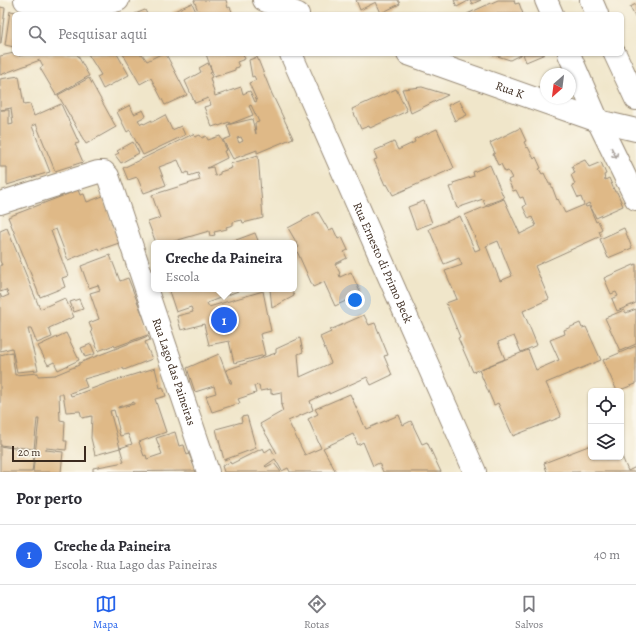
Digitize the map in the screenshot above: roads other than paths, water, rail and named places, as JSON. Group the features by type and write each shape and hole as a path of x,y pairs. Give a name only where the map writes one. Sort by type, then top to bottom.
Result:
{"street":[{"path":"25,0 37,4 84,8 118,0"},
{"path":"546,0 551,12"},
{"path":"591,0 596,12"},
{"path":"269,4 292,12"},
{"name":"Rua Ernesto di Primo Beck","path":"293,56 475,472"},
{"name":"Rua K","path":"414,56 598,121 636,130"},
{"path":"570,56 598,121 636,199"},
{"path":"616,56 636,99"},
{"name":"Rua Lago das Paineiras","path":"0,203 98,172 104,172 108,176 208,472"}],"place":[{"name":"Creche da Paineira","path":"224,320"}]}
